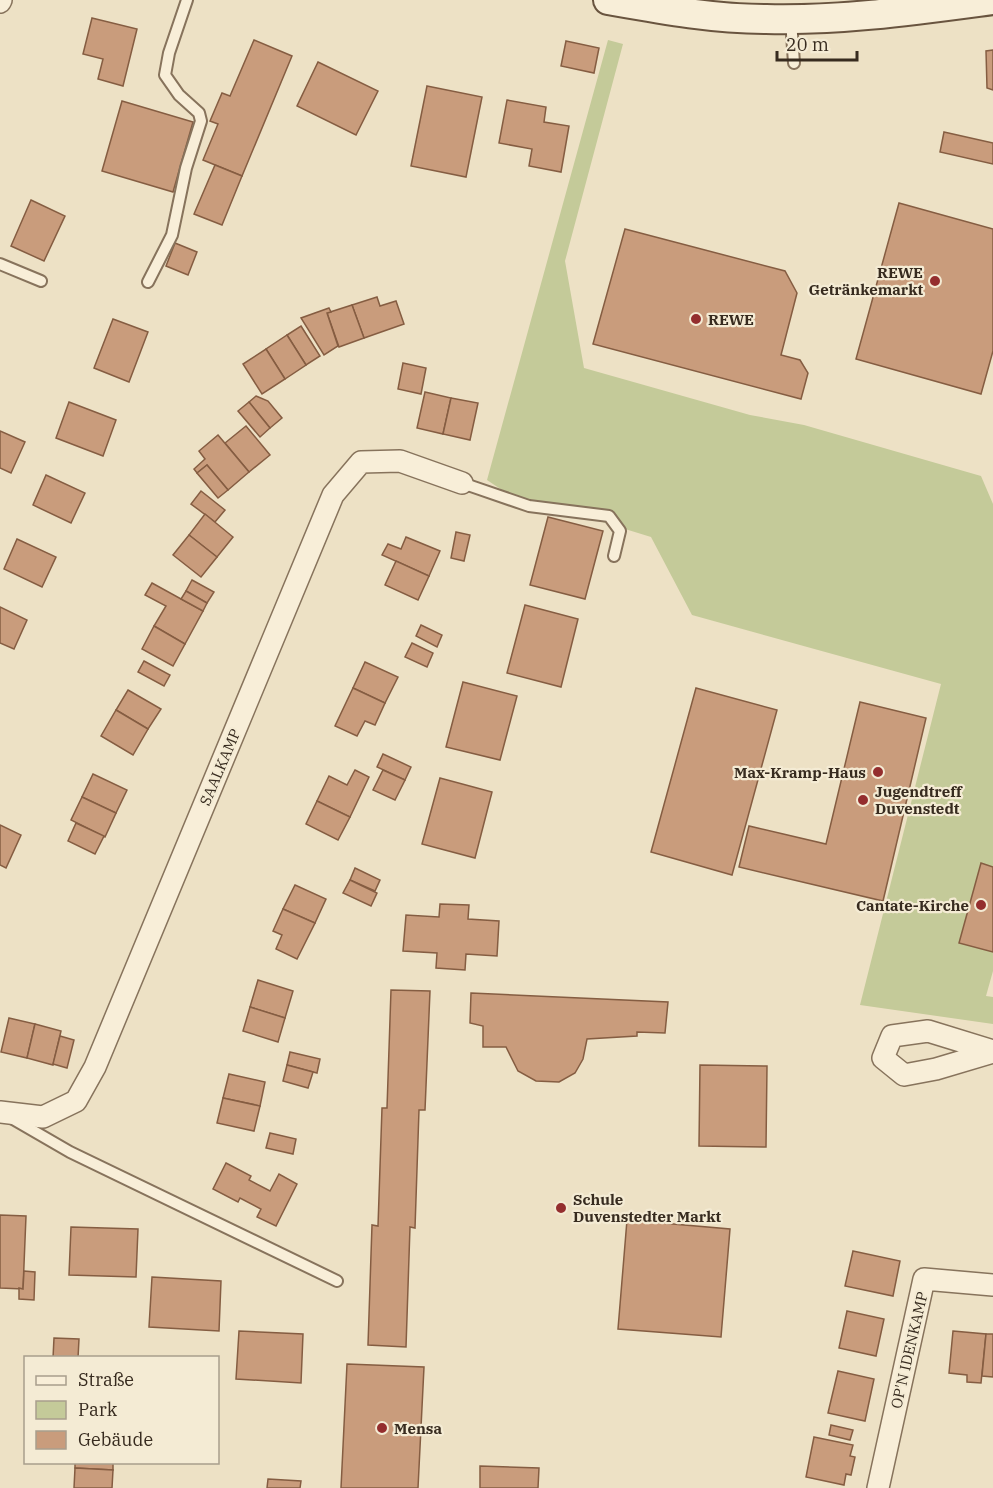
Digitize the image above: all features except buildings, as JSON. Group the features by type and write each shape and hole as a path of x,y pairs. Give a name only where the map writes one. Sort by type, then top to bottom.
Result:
{"main road":[{"path":"608,0 674,11 791,20 933,8 993,0"}],"street":[{"name":"SAALKAMP","path":"1,1112 43,1117 52,1113 76,1101 95,1067 333,495 361,462 400,461 462,483"},
{"name":"OP'N IDENKAMP","path":"878,1488 924,1279 993,1285"}],"lane":[{"path":"148,282 172,235 186,168 201,121 199,113 179,95 165,75 169,53 187,0"},
{"path":"791,20 794,63"},
{"path":"0,264 42,281"},
{"path":"462,483 529,506 609,516 620,531 614,556"},
{"path":"1,1112 69,1152 337,1281"}],"green space":[{"path":"608,40 623,44 565,261 584,368 750,415 804,425 981,476 993,504 993,971 986,996 993,997 993,1024 860,1005 941,684 692,615 651,537 505,492 487,480"}],"place":[{"name":"REWE Getränkemarkt","path":"935,281"},
{"name":"REWE","path":"696,319"},
{"name":"Max-Kramp-Haus","path":"878,772"},
{"name":"Jugendtreff Duvenstedt","path":"863,800"},
{"name":"Cantate-Kirche","path":"981,905"},
{"name":"Schule Duvenstedter Markt","path":"561,1208"},
{"name":"Mensa","path":"382,1428"}]}
